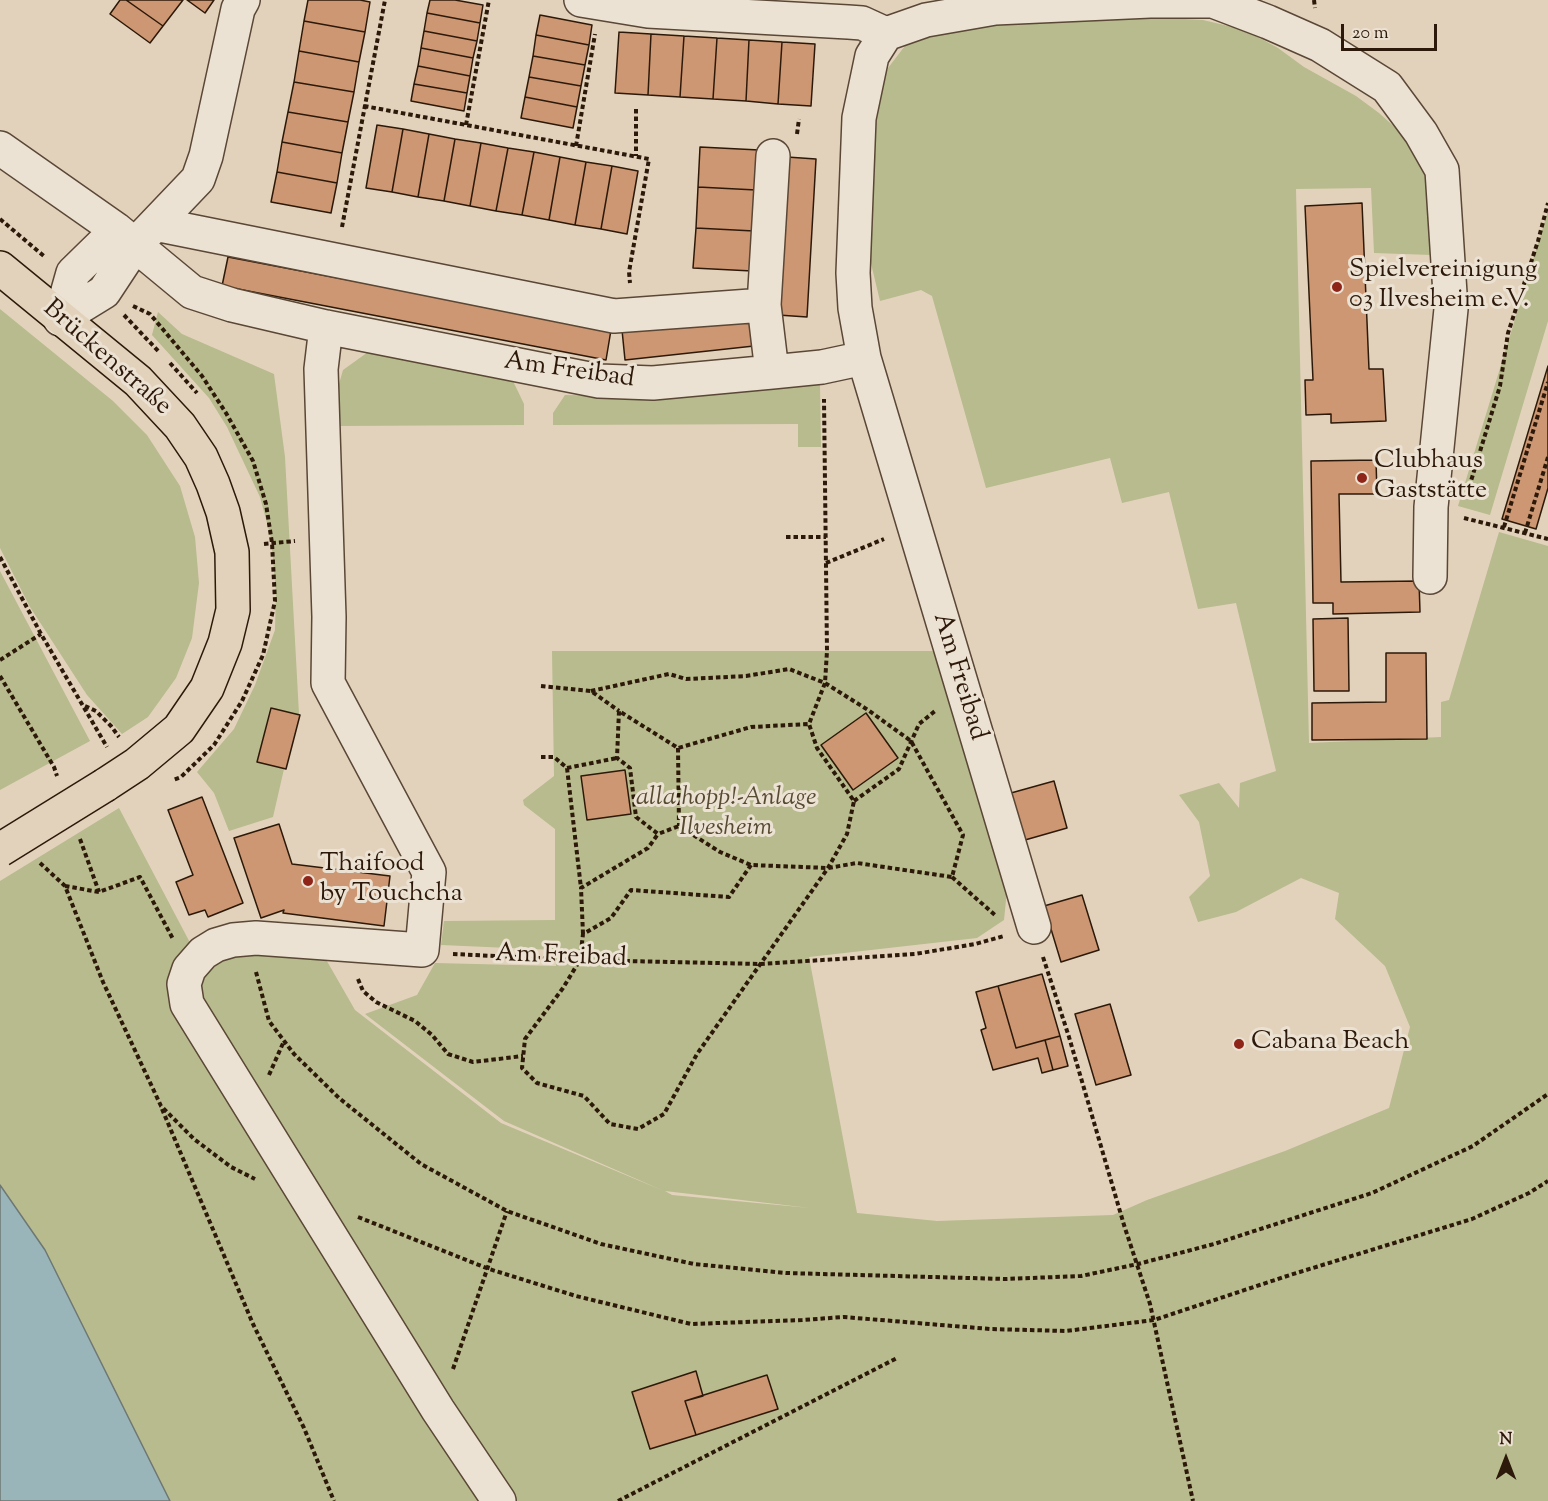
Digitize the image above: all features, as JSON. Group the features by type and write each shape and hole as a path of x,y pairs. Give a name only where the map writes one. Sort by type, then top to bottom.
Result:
{"main road":[{"name":"Brückenstraße","path":"0,268 138,381 180,426 201,457 224,512 232,552 233,610 225,643 207,687 179,729 137,764 0,850"}],"street":[{"path":"60,319 73,273 136,233 198,179 206,156 238,9 243,0"},
{"path":"864,358 855,308 853,273 859,118 872,56 886,34 926,20 995,8 1150,1 1213,1 1269,22 1320,45 1387,87 1421,133 1442,170 1451,309 1431,507 1430,577"},
{"path":"591,2 648,10 862,23 886,34"},
{"name":"Am Freibad","path":"0,148 74,202 136,233 192,292 201,297 326,327 599,381 654,383 772,372 864,358 1034,927"},
{"path":"772,372 764,305 773,156"},
{"path":"136,233 336,261 614,316 764,305"},
{"path":"60,319 104,292 136,233"},
{"path":"326,327 321,369 329,616 328,683 429,873 422,950 256,938 233,940 216,945 203,953 189,969 184,984 187,1004 438,1410 499,1501"}],"path":[{"path":"336,261 385,0"},
{"path":"466,125 489,0"},
{"path":"576,146 591,2"},
{"path":"364,106 649,159 629,272 633,315"},
{"path":"636,109 636,156"},
{"path":"1467,495 1500,386 1508,333 1548,203"},
{"path":"0,219 45,256 73,273"},
{"path":"104,292 150,314 170,338"},
{"path":"104,292 157,350"},
{"path":"541,757 554,757 567,768 581,888 583,934 580,960 563,988 525,1039 522,1068 537,1083 584,1096 610,1124 638,1129 664,1114 697,1054 828,868 847,834 852,817 854,801 817,748 809,724 825,683 827,651 822,366"},
{"path":"1504,527 1548,382"},
{"path":"1525,533 1548,458"},
{"path":"1431,507 1482,524 1504,527 1548,539"},
{"path":"826,563 913,527"},
{"path":"786,537 826,537"},
{"path":"272,543 306,540"},
{"path":"0,557 41,634 108,748"},
{"path":"0,660 41,634"},
{"path":"541,686 591,691 669,674 686,679 746,676 789,669 825,683 911,741 963,835 952,877"},
{"path":"591,691 678,748 751,727 809,724"},
{"path":"854,801 899,769 920,724 932,712 966,703"},
{"path":"617,758 619,711"},
{"path":"678,748 679,826"},
{"path":"567,768 617,758 630,768 636,817 658,834"},
{"path":"581,888 648,848 658,834 679,826"},
{"path":"679,826 720,852 751,865 828,868 857,863 952,877 997,917 1034,927 1070,1037 1154,1320 1192,1501"},
{"path":"34,858 65,886 103,982 161,1106 253,1324 304,1428 334,1501"},
{"path":"583,934 611,918 631,890 729,897 751,865"},
{"path":"65,886 99,892 140,877 189,969"},
{"name":"Am Freibad","path":"422,950 443,954 580,960 761,964 915,954 975,944 1034,927"},
{"path":"256,938 254,964 269,1021 294,1054 339,1098 422,1164 507,1211 601,1244 694,1264 786,1272 1005,1279 1081,1276 1214,1244 1372,1193 1473,1146 1548,1095"},
{"path":"354,946 358,977 363,991 376,1002 415,1021 432,1035 448,1054 473,1062 523,1056"},
{"path":"161,1106 194,1139 231,1167 273,1188 308,1198 489,1269 576,1296 691,1324 844,1317 990,1329 1066,1331 1154,1320 1302,1271 1472,1219 1529,1194 1548,1181"},
{"path":"438,1410 489,1269 507,1211"},
{"path":"618,1501 897,1358"}],"green space":[{"name":"alla hopp!-Anlage Ilvesheim","path":"1147,17 1203,20 1245,30 1356,96 1379,113 1408,139 1425,170 1432,255 1374,253 1371,188 1296,189 1309,743 1441,737 1441,702 1449,700 1499,532 1548,546 1548,1501 170,1501 45,1251 0,1185 0,881 119,808 206,973 234,953 324,956 355,1010 501,1123 664,1191 504,1121 365,1014 417,995 435,963 556,966 555,950 441,945 444,921 555,920 555,829 524,805 523,800 554,776 552,651 942,651 1007,890 1004,920 977,938 809,957 857,1213 937,1221 1113,1215 1147,1200 1285,1151 1389,1108 1410,1027 1385,966 1335,919 1339,893 1301,878 1236,912 1198,922 1189,897 1210,876 1199,822 1179,795 1219,783 1239,808 1240,783 1276,771 1236,603 1198,609 1169,492 1122,503 1110,458 986,488 932,296 921,290 880,301 869,255 875,101 888,68 911,38 946,28 1032,21","holes":["665,1191 810,1208 672,1195"]},
{"path":"1548,211 1548,321 1490,515 1458,506"},
{"path":"0,309 113,401 147,435 180,486 195,537 199,583 192,638 176,678 148,717 122,734 87,695 30,607 0,548"},
{"path":"158,312 182,334 274,374 285,457 299,714 270,708 257,762 284,769 273,817 229,831 214,793 197,772 234,729 255,685 275,630 276,592 271,538 260,497 227,427 209,398 152,335"},
{"path":"368,352 512,379 524,404 524,425 337,426 337,391 343,370"},
{"path":"820,385 821,447 798,447 798,424 553,425 553,413 565,395 664,397 766,387"},
{"path":"0,571 90,741 0,790"}],"water":[{"path":"0,1185 45,1250 170,1501 0,1501"}],"building":[{"path":"120,0 126,0 163,26 150,43 110,14"},
{"path":"126,0 183,0 163,26"},
{"path":"187,0 214,0 205,13"},
{"path":"308,0 370,2 365,32 304,21"},
{"path":"430,0 455,0 483,5 480,23 427,13"},
{"path":"427,13 480,23 477,41 424,31"},
{"path":"540,15 592,25 589,45 536,35"},
{"path":"304,21 365,32 359,62 299,51"},
{"path":"424,31 477,41 473,58 421,48"},
{"path":"619,32 651,34 648,95 615,93"},
{"path":"651,34 684,36 680,97 648,95"},
{"path":"536,35 589,45 585,65 533,56"},
{"path":"684,36 717,38 713,99 680,97"},
{"path":"717,38 749,40 746,101 713,99"},
{"path":"749,40 782,42 778,104 746,101"},
{"path":"782,42 815,44 811,106 778,104"},
{"path":"421,48 473,58 470,76 418,66"},
{"path":"299,51 359,62 354,92 294,82"},
{"path":"533,56 585,65 581,86 529,77"},
{"path":"418,66 470,76 467,93 414,84"},
{"path":"529,77 581,86 577,107 525,97"},
{"path":"294,82 354,92 348,122 288,112"},
{"path":"414,84 467,93 464,111 411,101"},
{"path":"525,97 577,107 573,128 521,118"},
{"path":"288,112 348,122 342,153 282,142"},
{"path":"377,125 403,129 392,192 366,188"},
{"path":"403,129 429,134 418,197 392,192"},
{"path":"429,134 455,139 444,201 418,197"},
{"path":"455,139 481,143 470,206 444,201"},
{"path":"282,142 342,153 337,183 277,172"},
{"path":"481,143 508,148 496,211 470,206"},
{"path":"700,147 759,150 756,190 698,187"},
{"path":"508,148 534,152 522,215 496,211"},
{"path":"534,152 560,157 549,220 522,215"},
{"path":"560,157 586,162 575,225 549,220"},
{"path":"787,157 816,159 807,317 778,315"},
{"path":"586,162 612,166 601,229 575,225"},
{"path":"612,166 638,171 627,234 601,229"},
{"path":"277,172 337,183 331,213 271,202"},
{"path":"698,187 756,190 754,231 696,228"},
{"name":"Spielvereinigung 03 Ilvesheim e.V.","path":"1362,203 1369,369 1383,369 1386,421 1331,423 1331,414 1306,415 1305,380 1313,380 1305,206"},
{"path":"696,228 754,231 752,271 693,268"},
{"path":"228,257 611,330 606,360 222,286"},
{"path":"751,317 754,346 625,360 622,330"},
{"path":"1548,366 1548,488 1536,529 1502,519"},
{"path":"1376,460 1377,494 1339,494 1341,582 1419,581 1420,612 1333,614 1333,603 1313,603 1311,461"},
{"path":"1348,618 1349,691 1314,691 1313,619"},
{"path":"1386,653 1426,653 1427,739 1312,740 1312,703 1386,702"},
{"path":"271,708 300,715 286,769 257,762"},
{"path":"866,713 898,758 853,790 821,745"},
{"path":"625,770 631,814 587,820 581,776"},
{"path":"1054,781 1067,828 1025,840 1011,793"},
{"path":"202,797 243,903 208,917 205,910 189,915 176,882 193,875 168,810"},
{"path":"279,824 292,864 390,876 384,926 283,913 284,910 261,918 234,838"},
{"path":"1082,895 1099,950 1061,962 1044,906"},
{"path":"1042,974 1060,1036 1016,1048 998,986"},
{"path":"998,986 1016,1048 1045,1040 1053,1070 1042,1073 1038,1058 993,1070 981,1030 986,1028 976,992"},
{"path":"1110,1004 1131,1075 1096,1085 1075,1014"},
{"path":"1060,1036 1068,1066 1053,1070 1045,1040"},
{"path":"696,1371 703,1396 685,1401 696,1435 650,1449 632,1392"},
{"path":"767,1375 778,1409 696,1435 685,1401"}],"place":[{"name":"Spielvereinigung 03 Ilvesheim e.V.","path":"1337,287"},
{"name":"Clubhaus Gaststätte","path":"1362,478"},
{"name":"Thaifood by Touchcha","path":"308,881"},
{"name":"Cabana Beach","path":"1239,1044"}]}
